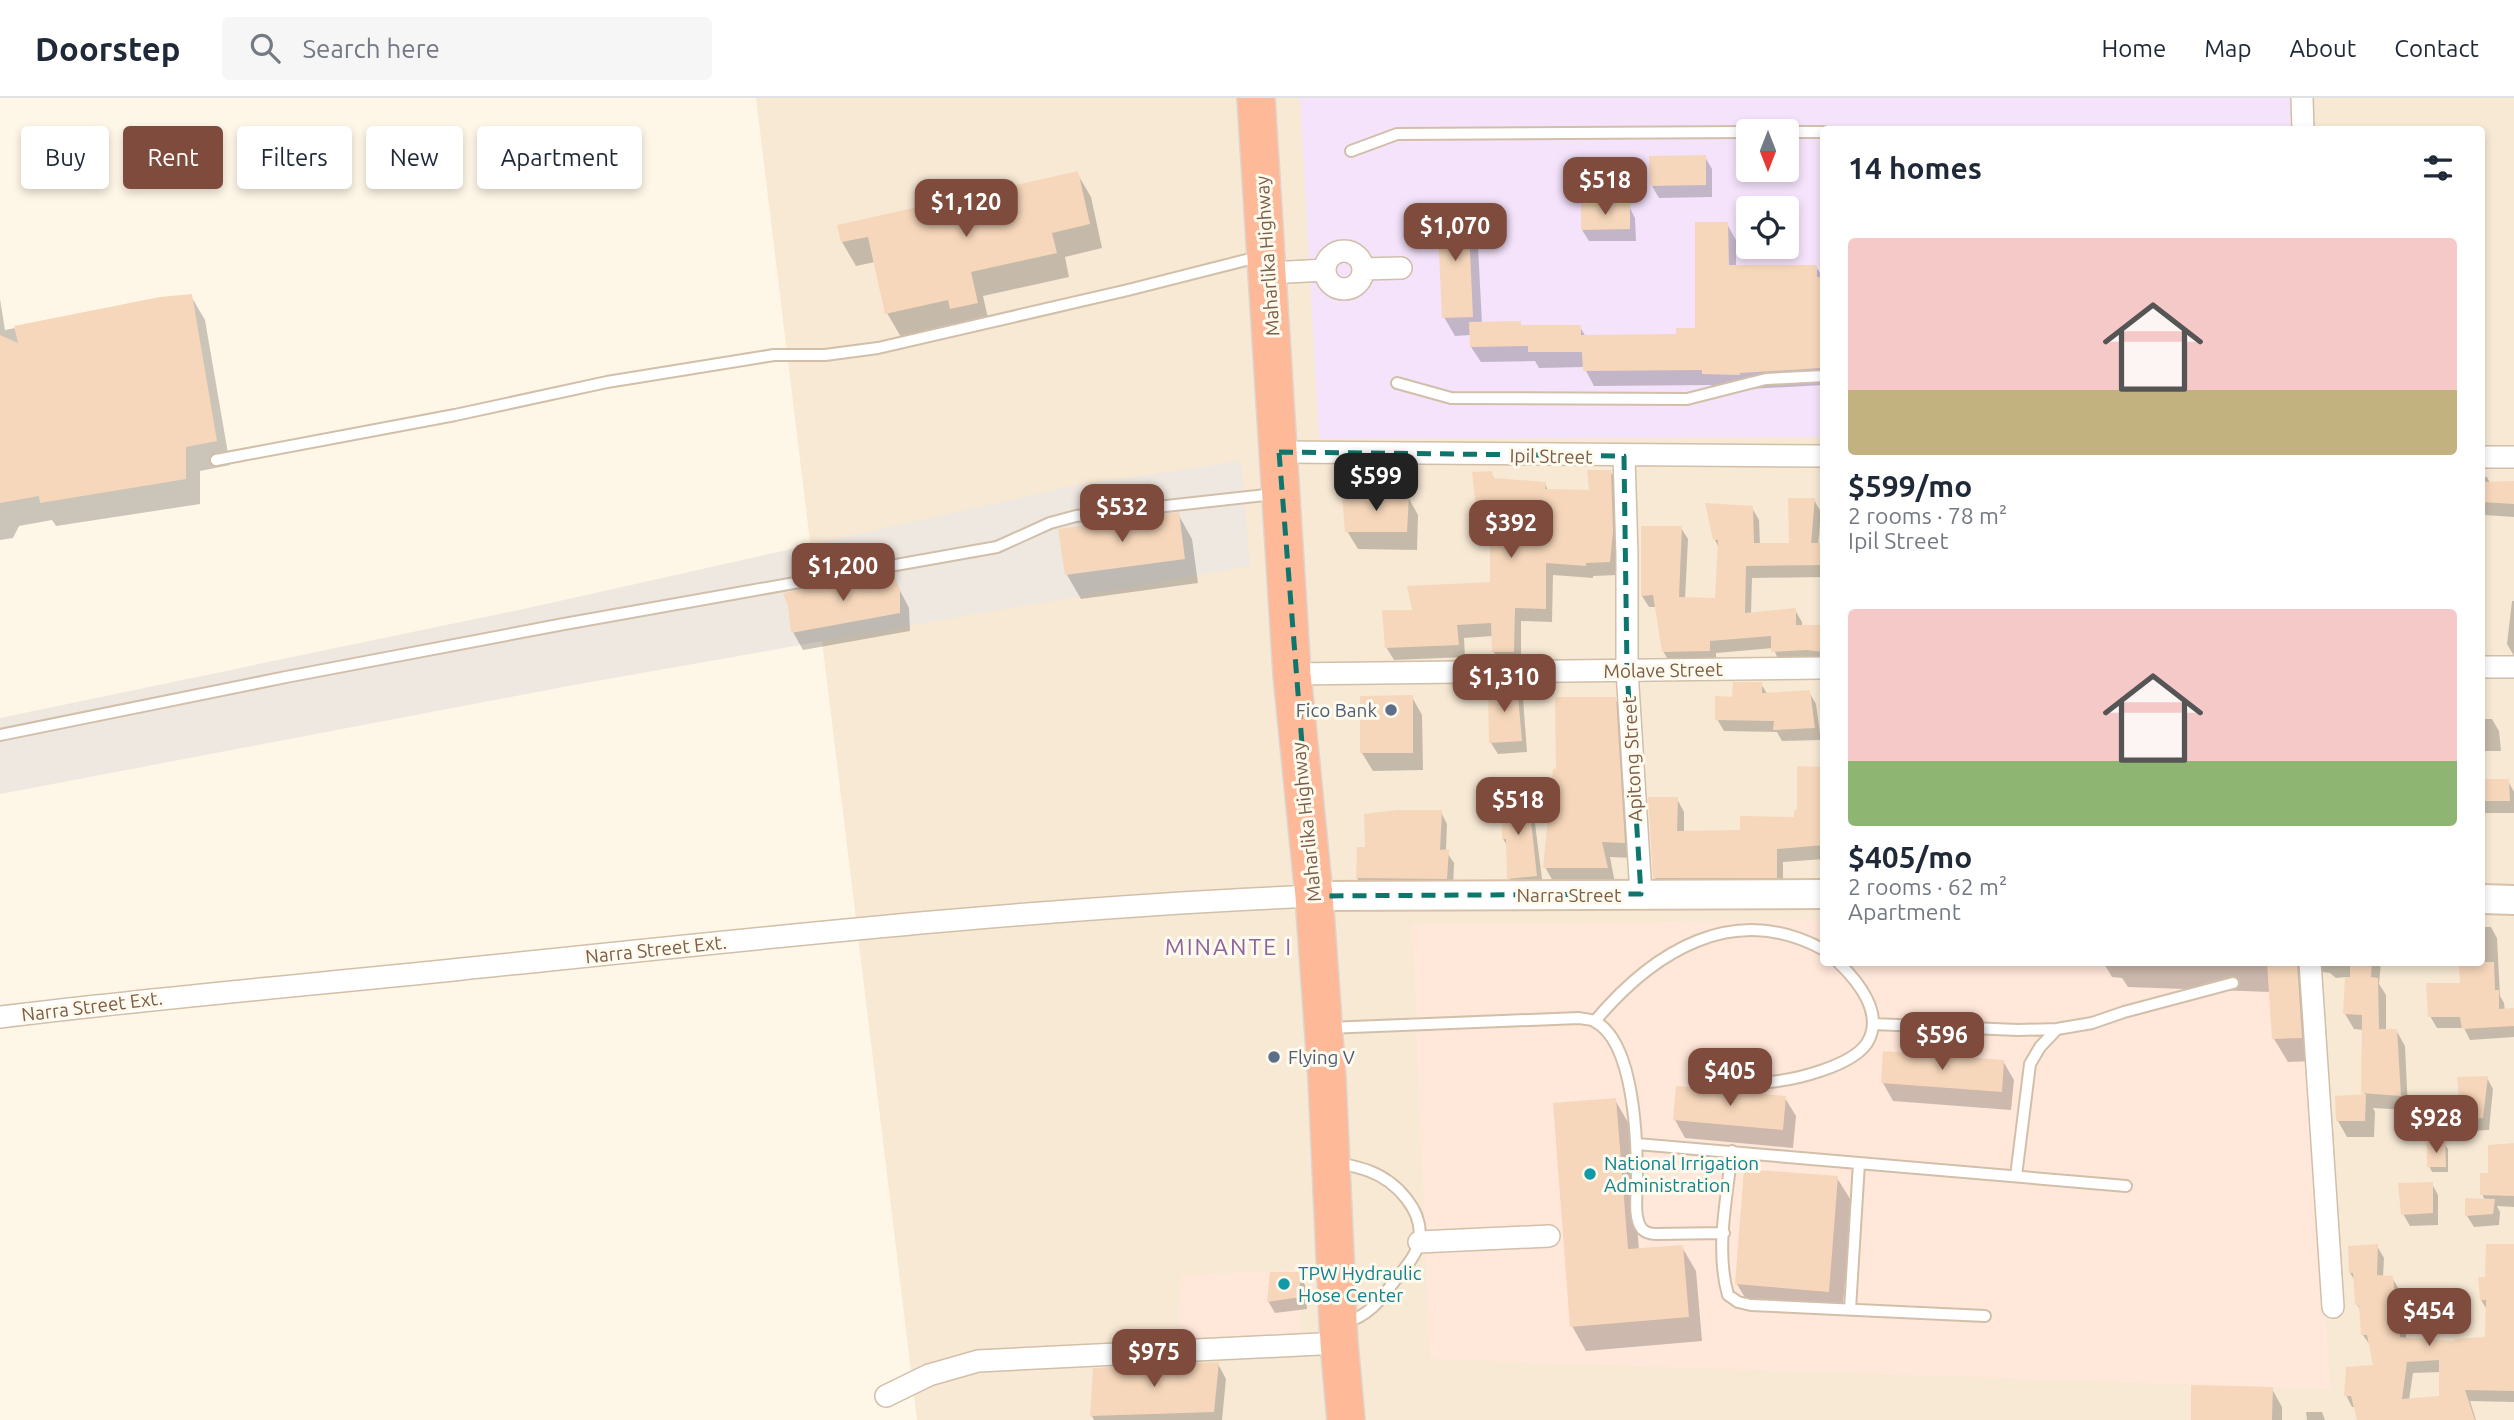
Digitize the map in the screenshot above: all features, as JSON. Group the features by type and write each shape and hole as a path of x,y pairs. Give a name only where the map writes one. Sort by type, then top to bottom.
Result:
{"highway":[{"name":"Maharlika Highway","path":"1256,98 1292,674 1314,897 1323,1028 1346,1420"}],"street":[{"path":"2302,98 2303,126"},
{"path":"1268,264 1325,270 1330,257 1343,252 1355,256 1363,269 1401,268"},
{"name":"Ipil Street","path":"1279,452 1624,457 1820,456"},
{"name":"Apitong Street","path":"1624,457 1627,670 1641,894"},
{"path":"2485,457 2514,457"},
{"path":"2485,667 2514,667"},
{"name":"Molave Street","path":"1292,674 1820,668"},
{"name":"Narra Street","path":"1314,897 1820,894"},
{"name":"Narra Street Ext.","path":"0,1017 145,999 735,941 1180,902 1314,897"},
{"path":"2485,899 2514,900"},
{"path":"2310,966 2333,1307"},
{"path":"1419,1242 1549,1236"},
{"path":"886,1396 929,1375 978,1361 1339,1334"}],"lane":[{"path":"1351,151 1398,134 1736,132"},
{"path":"1799,132 1820,132"},
{"path":"216,460 455,415 607,382 774,355 825,355 878,348 1115,293 1268,264"},
{"path":"1397,383 1451,398 1687,399 1766,379 1820,376"},
{"path":"0,735 564,624 997,547 1050,523 1076,516 1282,493"},
{"path":"1595,1021 1619,993 1658,962 1683,947 1721,932 1766,930 1789,934 1820,948"},
{"path":"1769,1082 1789,1080 1824,1070 1848,1058 1867,1044 1873,1024 1871,1008 1864,994 1842,966"},
{"path":"1873,1024 2057,1029 2092,1023 2233,983"},
{"path":"1323,1028 1579,1018 1595,1021 1610,1035 1621,1055 1629,1080 1637,1144 1638,1214 1642,1229 1649,1234 1724,1233"},
{"path":"2016,1176 2030,1065 2040,1047 2057,1029"},
{"path":"1637,1144 2126,1186"},
{"path":"1732,1151 1724,1233 1723,1277 1727,1295 1751,1305 1985,1315"},
{"path":"1332,1161 1369,1171 1403,1194 1417,1220 1419,1242 1412,1258 1374,1306 1339,1334"},
{"path":"1850,1309 1859,1163"}],"highlighted area":[{"path":"1279,452 1624,456 1627,670 1641,894 1314,896"}],"shaded area":[{"path":"756,98 2514,98 2514,1420 917,1420"},
{"path":"1300,98 2292,98 2292,126 1820,126 1820,437 1319,439"},
{"path":"1241,461 1250,566 579,684 0,794 0,718 528,608 1077,485"},
{"path":"1820,920 1820,966 2297,966 2331,1389 1430,1359 1412,925"},
{"path":"1299,1270 1299,1341 1178,1347 1181,1275"}],"building":[{"path":"1706,155 1706,185 1650,186 1649,156"},
{"path":"1078,171 1090,224 1052,233 1057,253 971,272 978,303 950,309 948,300 885,314 868,237 841,242 837,225"},
{"path":"1581,204 1630,204 1630,229 1581,230"},
{"path":"1468,208 1473,317 1442,318 1437,209"},
{"path":"1695,222 1728,222 1729,265 1817,265 1817,277 1820,277 1820,368 1740,375 1702,374 1702,370 1583,371 1582,352 1528,352 1528,346 1470,347 1469,322 1521,321 1521,325 1581,325 1581,335 1676,334 1676,328 1695,328"},
{"path":"192,294 217,441 186,447 186,479 40,503 39,496 0,503 0,335 18,343 14,326 160,297"},
{"path":"1587,470 1611,470 1613,532 1610,562 1586,563 1586,566 1546,563 1546,609 1515,608 1514,652 1492,652 1491,623 1457,625 1459,645 1385,648 1382,610 1412,610 1407,586 1490,582 1490,517 1477,517 1472,472 1492,471 1493,478 1546,482 1545,489 1589,490"},
{"path":"2514,481 2514,504 2485,502 2485,482"},
{"path":"1342,495 1409,495 1407,532 1345,532"},
{"path":"1788,498 1815,498 1811,543 1820,543 1820,565 1746,566 1745,613 1796,608 1796,625 1820,625 1820,652 1771,652 1771,636 1710,641 1710,651 1662,652 1653,595 1641,596 1641,526 1682,526 1679,597 1715,598 1718,540 1713,540 1705,503 1753,506 1754,543 1789,543"},
{"path":"1179,512 1185,559 1065,575 1058,529"},
{"path":"893,573 900,589 900,613 791,633 788,606 783,593"},
{"path":"1733,682 1762,682 1762,693 1810,690 1815,728 1773,730 1774,721 1715,720 1715,696 1732,697"},
{"path":"1488,685 1517,685 1522,741 1489,743"},
{"path":"1413,695 1413,753 1360,753 1360,696"},
{"path":"1555,697 1616,697 1625,843 1602,842 1608,868 1543,868 1553,769 1556,769"},
{"path":"1797,766 1820,767 1820,845 1777,849 1777,878 1653,878 1648,797 1678,797 1677,831 1740,830 1740,816 1794,817 1794,810 1797,810"},
{"path":"2485,779 2509,779 2510,801 2485,801"},
{"path":"1528,794 1537,876 1507,879 1506,839 1502,839 1503,796"},
{"path":"1397,810 1442,810 1440,850 1449,849 1447,879 1356,878 1357,847 1365,847 1364,814"},
{"path":"2485,962 2494,962 2499,1009 2514,1008 2514,1026 2462,1029 2460,1017 2428,1017 2426,983 2460,983 2459,966 2485,966"},
{"path":"2267,966 2297,966 2302,1038 2272,1039"},
{"path":"2350,966 2372,966 2371,977 2378,978 2379,1029 2397,1029 2401,1096 2361,1093 2362,1015 2343,1014 2345,977 2350,977"},
{"path":"1883,1051 2004,1060 2002,1092 1881,1083"},
{"path":"2488,1076 2483,1118 2461,1120 2457,1077"},
{"path":"1676,1086 1786,1096 1783,1130 1673,1120"},
{"path":"2366,1094 2365,1121 2336,1121 2335,1096"},
{"name":"National Irrigation Administration","path":"1616,1098 1628,1249 1683,1245 1689,1317 1570,1327 1553,1103"},
{"path":"2427,1142 2445,1142 2446,1167 2427,1167"},
{"path":"2514,1143 2514,1196 2480,1195 2480,1173 2488,1173 2488,1145"},
{"path":"1744,1169 1838,1176 1829,1292 1735,1284"},
{"path":"2433,1182 2433,1213 2401,1215 2398,1183"},
{"path":"2465,1198 2495,1199 2493,1214 2465,1216"},
{"path":"2378,1244 2377,1275 2393,1276 2396,1309 2401,1309 2400,1337 2455,1341 2485,1337 2486,1300 2480,1300 2478,1277 2485,1277 2486,1244 2514,1244 2514,1391 2465,1390 2475,1420 2357,1420 2351,1396 2344,1396 2346,1367 2373,1365 2367,1335 2361,1335 2359,1305 2355,1305 2353,1273 2349,1273 2348,1246","holes":["2439,1360 2439,1396 2402,1399 2407,1362"]},
{"name":"TPW Hydraulic Hose Center","path":"1270,1272 1299,1272 1301,1297 1267,1302"},
{"path":"1219,1362 1214,1412 1090,1416 1093,1368"},
{"path":"2191,1385 2273,1387 2272,1420 2191,1420"}],"place":[{"name":"Fico Bank","path":"1391,710"},
{"name":"Flying V","path":"1274,1057"},
{"name":"National Irrigation Administration","path":"1590,1174"},
{"name":"TPW Hydraulic Hose Center","path":"1284,1284"}],"district":[{"name":"MINANTE I","path":"1229,946"}]}
